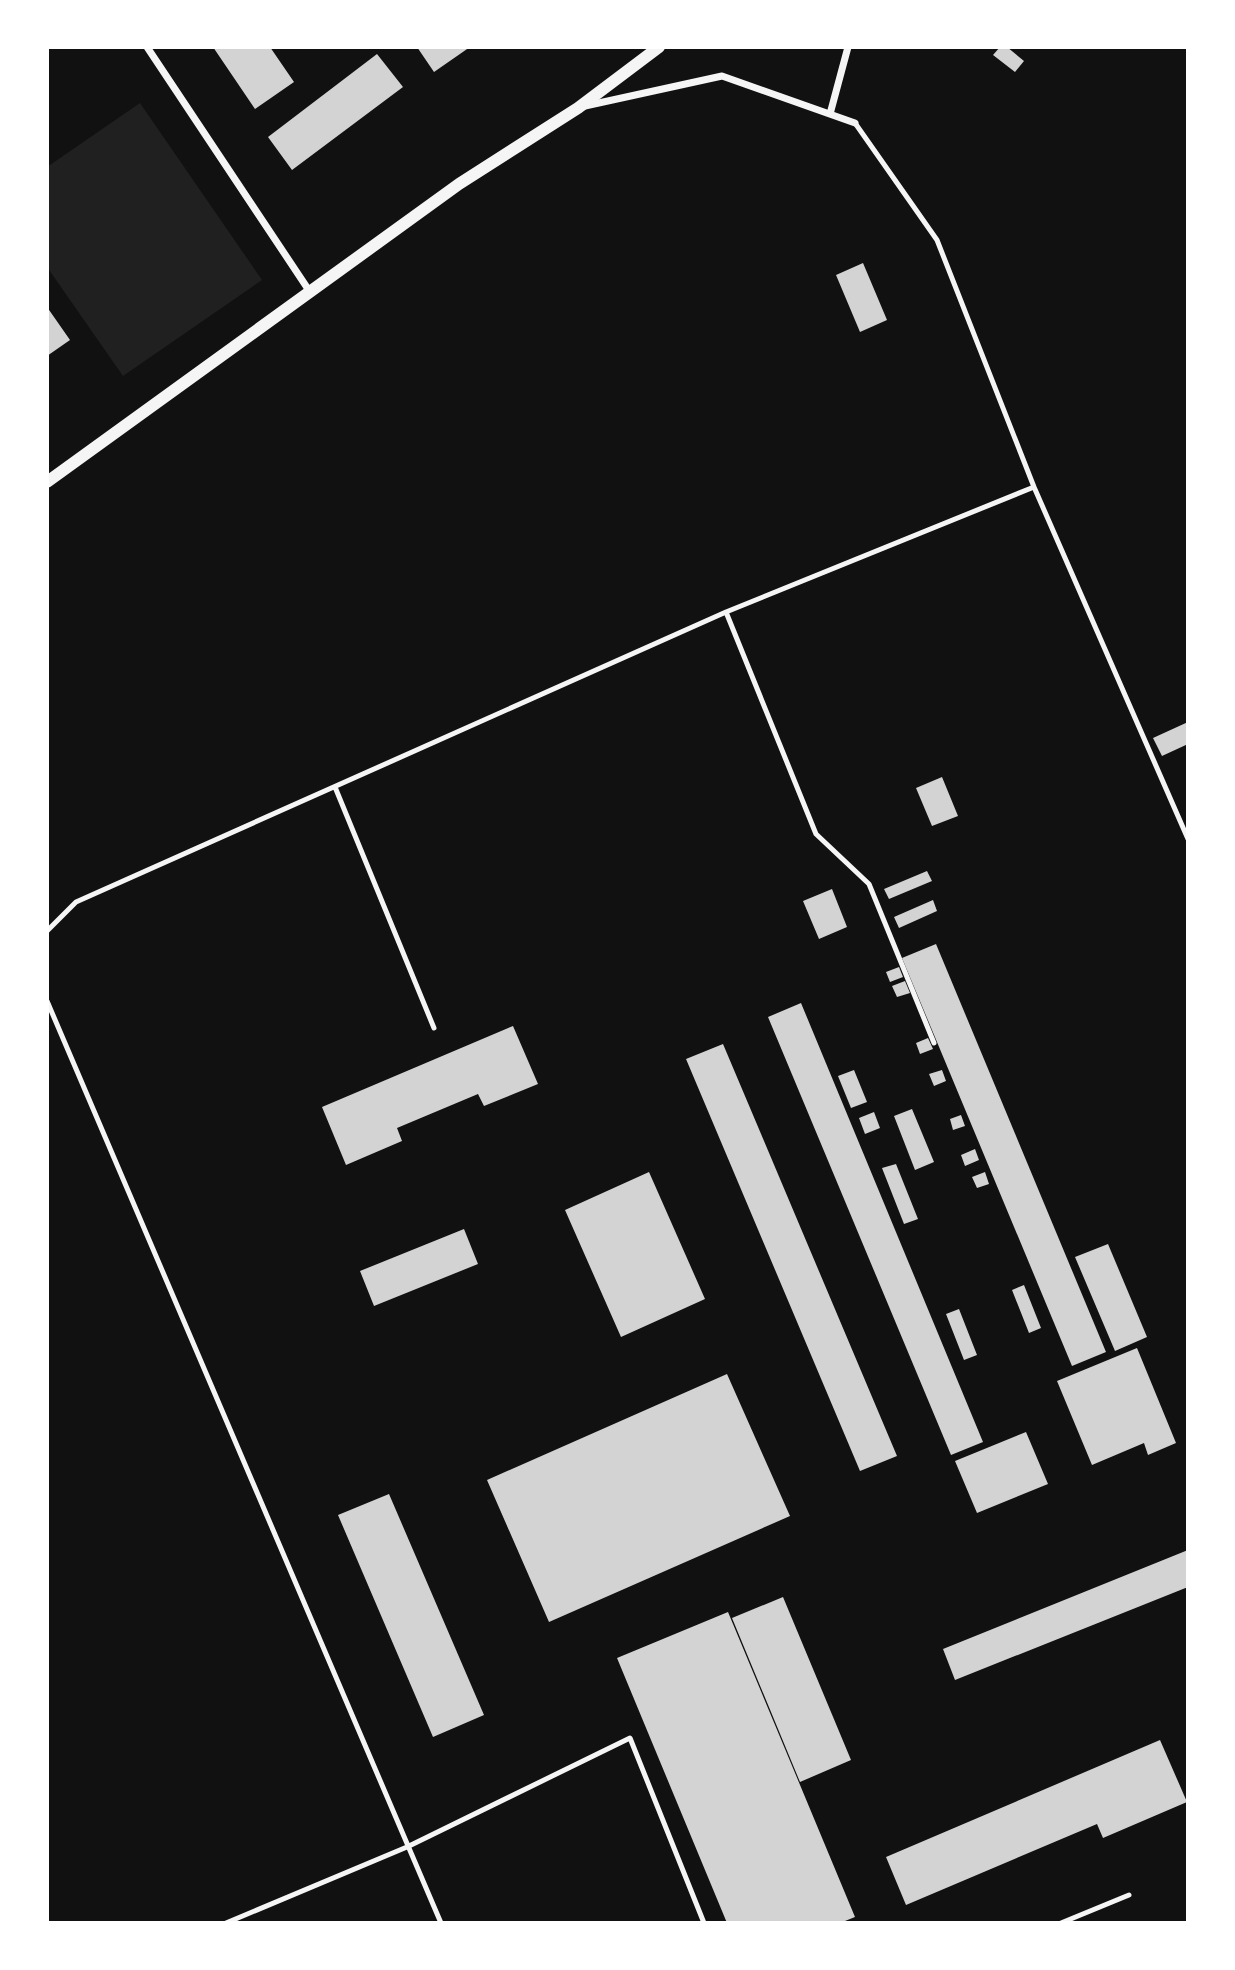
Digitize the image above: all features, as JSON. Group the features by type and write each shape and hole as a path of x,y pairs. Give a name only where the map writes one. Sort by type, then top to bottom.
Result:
{"street":[{"path":"147,47 310,292"},
{"path":"47,482 459,184 578,108 659,47"},
{"path":"830,114 848,47"},
{"path":"578,108 722,76 855,123"}],"lane":[{"path":"855,123 937,240 1034,487 1188,839"},
{"path":"47,931 76,902 726,612 1034,487"},
{"path":"726,612 816,834 869,884 934,1043"},
{"path":"335,787 434,1028"},
{"path":"47,1001 441,1923"},
{"path":"226,1923 407,1847 630,1738 704,1923"},
{"path":"1061,1923 1129,1895"}],"shaded area":[{"path":"140,103 262,280 123,376 47,267 47,167"}],"building":[{"path":"213,47 270,47 294,82 255,109"},
{"path":"417,47 470,47 434,72"},
{"path":"1000,47 1007,47 1024,61 1015,72 993,55"},
{"path":"377,54 403,87 292,170 268,137"},
{"path":"863,263 887,320 860,332 836,275"},
{"path":"47,307 70,340 47,356"},
{"path":"1188,722 1188,744 1162,756 1153,738"},
{"path":"942,777 958,816 932,826 916,788"},
{"path":"927,871 932,881 889,899 884,889"},
{"path":"832,889 847,927 819,939 803,901"},
{"path":"933,900 937,911 899,928 894,917"},
{"path":"936,944 1106,1352 1072,1366 902,958"},
{"path":"899,967 903,977 890,982 886,972"},
{"path":"905,981 910,993 897,997 892,986"},
{"path":"801,1003 983,1442 951,1455 768,1017"},
{"path":"513,1026 538,1084 484,1106 478,1094 397,1128 402,1141 346,1165 322,1107"},
{"path":"928,1038 933,1049 920,1054 916,1043"},
{"path":"723,1044 897,1456 860,1471 686,1059"},
{"path":"854,1070 867,1102 851,1108 838,1076"},
{"path":"942,1070 946,1081 934,1086 929,1074"},
{"path":"912,1109 934,1162 915,1170 894,1116"},
{"path":"874,1112 880,1128 865,1134 859,1118"},
{"path":"961,1115 965,1126 953,1130 950,1119"},
{"path":"975,1149 979,1160 965,1166 961,1155"},
{"path":"896,1164 918,1219 904,1224 882,1168"},
{"path":"649,1172 705,1299 621,1337 565,1210"},
{"path":"985,1172 989,1184 977,1188 972,1177"},
{"path":"464,1229 478,1264 374,1306 360,1271"},
{"path":"1108,1244 1147,1337 1115,1351 1075,1257"},
{"path":"1024,1285 1041,1328 1029,1333 1012,1290"},
{"path":"959,1309 977,1355 964,1360 946,1314"},
{"path":"1137,1348 1176,1443 1148,1455 1144,1443 1092,1465 1057,1381"},
{"path":"727,1374 790,1516 549,1622 487,1480"},
{"path":"1026,1432 1048,1484 977,1513 955,1461"},
{"path":"389,1494 484,1715 433,1737 338,1515"},
{"path":"1188,1550 1188,1587 955,1680 943,1649"},
{"path":"783,1597 851,1760 800,1782 732,1618"},
{"path":"728,1612 855,1917 840,1923 727,1923 617,1658"},
{"path":"1160,1740 1187,1802 1103,1838 1097,1824 906,1905 886,1857"}]}
